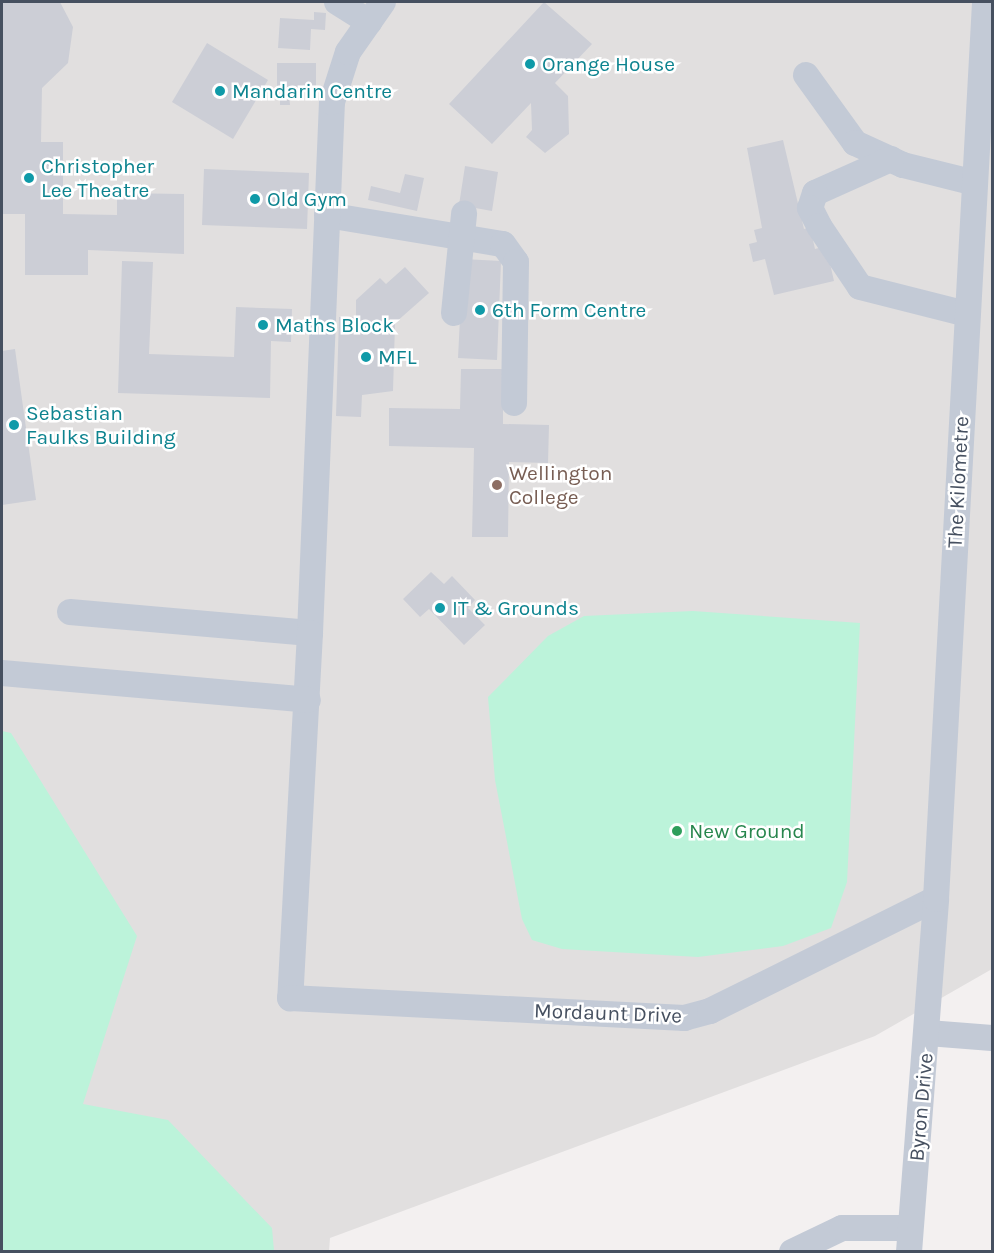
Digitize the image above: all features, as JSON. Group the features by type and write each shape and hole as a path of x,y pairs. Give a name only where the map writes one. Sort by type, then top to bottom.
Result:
{"street":[{"path":"2,673 308,700 332,102 348,52 376,12 337,2"},
{"name":"The Kilometre","path":"930,962 936,900 986,2"},
{"path":"806,75 855,143 891,159 975,183"},
{"path":"891,159 815,193 810,208 860,287 967,315"},
{"path":"327,214 462,224 503,244 516,262 514,403"},
{"path":"454,313 462,224"},
{"path":"70,612 310,633"},
{"path":"2,656 38,676"},
{"name":"Mordaunt Drive","path":"308,700 290,998 684,1018 710,1011 936,900"},
{"name":"Byron Drive","path":"910,1240 928,1033 930,962"},
{"path":"928,1033 993,1038"},
{"path":"792,1251 842,1228 910,1240"}],"shaded area":[{"name":"Wellington College","path":"2,2 992,2 992,969 875,1036 330,1238 329,1251 103,1251 2,1079"}],"green space":[{"name":"New Ground","path":"693,611 860,623 847,882 831,928 783,946 698,957 562,949 532,940 522,919 495,780 488,697 548,636 584,616"},
{"path":"2,731 11,733 137,936 83,1104 168,1120 272,1228 274,1251 2,1251"}],"building":[{"path":"2,2 60,2 73,27 68,63 42,88 41,142 63,142 63,214 117,215 117,193 184,194 184,254 88,250 88,275 25,275 25,214 2,214"},
{"name":"Orange House","path":"544,2 592,44 555,83 568,96 569,134 545,153 526,137 532,130 531,103 492,144 449,104"},
{"path":"314,12 326,13 325,30 311,29 310,50 278,48 280,18 314,20"},
{"name":"Mandarin Centre","path":"207,43 268,80 233,139 172,102"},
{"path":"277,63 316,63 316,89 277,89"},
{"path":"280,95 289,95 290,105 280,105"},
{"path":"783,140 804,229 810,227 815,249 826,246 834,281 774,295 765,259 753,262 749,244 757,242 754,230 762,228 747,148"},
{"path":"465,166 498,172 492,211 459,205"},
{"name":"Old Gym","path":"204,169 309,173 307,229 202,225"},
{"path":"405,174 424,178 417,211 368,200 371,186 400,193"},
{"name":"6th Form Centre","path":"463,259 501,261 497,360 458,358"},
{"name":"Maths Block","path":"122,261 153,262 149,354 234,357 236,307 292,309 291,342 271,341 270,398 118,393"},
{"name":"MFL","path":"405,267 429,293 395,323 393,391 362,395 361,417 336,416 339,317 356,317 356,300 380,278 386,284"},
{"name":"Sebastian Faulks Building","path":"15,349 36,500 2,505 2,351"},
{"path":"461,369 503,369 503,424 549,425 548,463 509,462 508,537 472,537 474,448 389,446 389,408 460,409"},
{"name":"IT & Grounds","path":"431,572 444,584 452,576 475,600 468,608 485,625 464,645 429,609 420,617 403,599"}],"place":[{"name":"Orange House","path":"530,64"},
{"name":"Mandarin Centre","path":"220,91"},
{"name":"Christopher Lee Theatre","path":"29,178"},
{"name":"Old Gym","path":"255,199"},
{"name":"6th Form Centre","path":"480,310"},
{"name":"Maths Block","path":"263,325"},
{"name":"MFL","path":"366,357"},
{"name":"Sebastian Faulks Building","path":"14,425"},
{"name":"Wellington College","path":"497,485"},
{"name":"IT & Grounds","path":"440,608"},
{"name":"New Ground","path":"677,831"}]}
